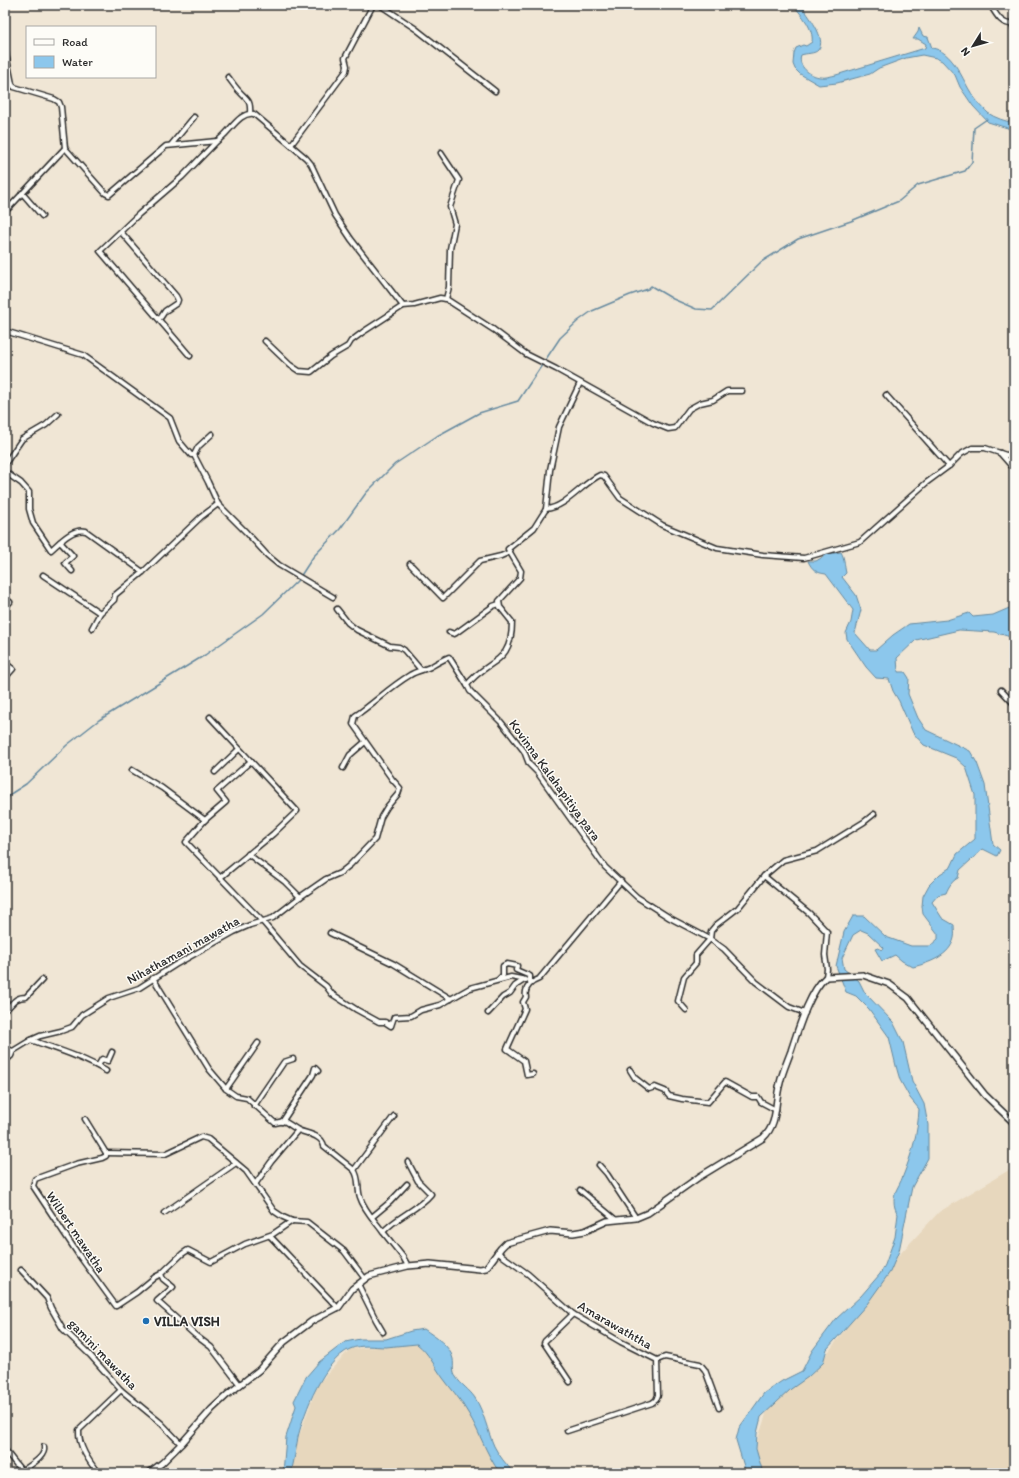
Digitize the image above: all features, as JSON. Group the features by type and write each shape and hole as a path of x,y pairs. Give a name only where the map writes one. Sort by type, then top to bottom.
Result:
{"street":[{"path":"291,145 346,71 347,66 345,58 373,5"},
{"path":"380,5 416,29 495,91"},
{"path":"990,5 1002,22 1005,24 1011,24 1014,29"},
{"path":"5,49 12,84 14,87 54,99 58,102 61,107 65,148 105,193 109,195 166,146 217,141"},
{"path":"228,77 246,98 250,105 250,114"},
{"path":"190,356 100,251 139,214 182,177 240,119 250,114 254,114 306,158 311,164 335,215 403,306"},
{"path":"171,145 194,117"},
{"path":"5,212 65,148"},
{"path":"441,154 459,180 450,207 455,224 450,249 449,287 446,299"},
{"path":"22,193 42,216"},
{"path":"5,202 10,207"},
{"path":"121,232 178,300 177,303 165,311 160,317"},
{"path":"266,340 290,365 299,371 311,372 331,356 348,346 351,341 363,332 403,306 414,305 440,298 446,299 494,330 526,354 653,423 668,429 675,428 689,409 700,403 713,400 728,391 742,391"},
{"path":"5,331 83,354 170,418 178,441 191,456 194,455 218,504 267,555 279,565 333,597"},
{"path":"467,685 472,678 504,655 510,645 512,622 500,607 499,601 520,578 521,571 508,549 534,528 546,509 550,470 558,427 580,383"},
{"path":"886,395 949,466"},
{"path":"5,464 22,439 46,425 58,414"},
{"path":"194,455 198,447 212,434"},
{"path":"546,509 552,508 565,501 600,475 604,476 620,498 662,525 717,548 763,556 804,558 860,542 926,483 949,466 961,454 972,448 985,448 1006,455 1014,454"},
{"path":"1000,453 1014,470"},
{"path":"5,472 29,492 29,509 33,523 51,550 71,533 80,530 86,531 143,572"},
{"path":"92,628 100,614 114,600 115,595 143,572 201,517 218,504"},
{"path":"60,542 74,556 65,563 72,571"},
{"path":"410,564 443,598 480,561 501,556 510,552"},
{"path":"44,575 100,614"},
{"path":"5,608 10,602"},
{"path":"449,632 454,634 456,633 493,606 499,604"},
{"path":"337,609 348,623 358,630 390,646 399,647 404,650 421,670"},
{"name":"Kovinna Kalahapitiya para","path":"439,661 449,657 470,691 501,722 524,751 529,764 537,772 605,867 638,896 670,918 710,939 724,949 756,982 789,1007 805,1013"},
{"name":"Nihathamani mawatha","path":"5,1061 14,1051 32,1040 40,1036 72,1027 82,1015 109,998 139,988 153,978 234,932 273,918 326,879 340,873 354,861 375,838 381,817 398,794 400,788 353,724 355,716 377,700 395,684 411,674 429,668 439,661"},
{"path":"5,663 13,669 5,678"},
{"path":"1001,690 1014,704"},
{"path":"210,717 297,811 273,834 221,877"},
{"path":"343,768 350,755 365,742"},
{"path":"215,772 239,749"},
{"path":"251,761 217,791 226,802 205,820 186,842 262,921 300,966 326,986 332,994 379,1022 384,1022 391,1026 394,1017 411,1016 420,1010 440,1005 470,988 511,977 531,982"},
{"path":"132,770 162,788 205,820"},
{"path":"686,1010 678,1001 684,977 696,963 696,955 710,939 711,930 738,908 764,876 783,860 817,851 864,822 874,814"},
{"path":"248,854 285,882 300,897"},
{"path":"764,876 809,913 827,932 825,955 827,969 826,977"},
{"path":"533,1074 528,1075 524,1061 507,1049 525,1009 523,1002 526,997 528,987 531,982 538,979 621,881"},
{"path":"330,933 394,964 451,999"},
{"path":"492,983 502,977 503,966 507,964 517,966 516,970 530,976 531,982"},
{"path":"149,1473 162,1464 212,1409 259,1370 284,1342 312,1321 338,1308 352,1289 369,1276 408,1266 438,1264 480,1269 486,1268 497,1252 506,1243 550,1231 574,1233 585,1231 607,1221 636,1218 648,1213 699,1177 763,1138 772,1127 776,1110 779,1084 805,1013 820,982 826,977 863,975 889,984 908,998 985,1096 1014,1123"},
{"path":"153,978 209,1069 226,1089 236,1096 247,1098 254,1106 275,1123 284,1121 298,1130 317,1137 324,1146 354,1170 357,1175 360,1198 408,1266"},
{"path":"5,1010 15,999 26,997 42,980"},
{"path":"488,1013 503,997 510,993 515,986 521,981 526,980"},
{"path":"32,1040 98,1066 106,1071"},
{"path":"226,1089 258,1043"},
{"path":"5,1048 14,1051"},
{"path":"98,1066 102,1059 108,1061 112,1052"},
{"path":"254,1106 284,1062 292,1059"},
{"path":"282,1122 313,1075 313,1070 315,1068 318,1071"},
{"path":"630,1070 635,1078 649,1089 655,1087 664,1091 668,1096 708,1102 725,1082 752,1097 758,1097 761,1102 776,1110"},
{"path":"354,1170 394,1116"},
{"path":"85,1119 106,1153 165,1154 201,1137 208,1139 246,1171 256,1183 274,1211 282,1217 292,1221 307,1222 344,1251 365,1279"},
{"path":"256,1183 271,1162 298,1130"},
{"name":"Wilbert mawatha","path":"106,1153 106,1156 102,1158 76,1164 35,1179 33,1186 78,1254 116,1306 161,1274"},
{"path":"164,1213 236,1162"},
{"path":"383,1232 390,1224 424,1202 431,1194 418,1181 408,1162"},
{"path":"599,1165 607,1174 636,1218"},
{"path":"372,1217 390,1202 407,1184"},
{"path":"580,1190 616,1220"},
{"path":"240,1385 211,1346 195,1335 157,1301 173,1287 163,1279 161,1274 188,1250 210,1262 245,1244 270,1236 292,1221"},
{"path":"270,1236 338,1308"},
{"name":"Amarawaththa","path":"497,1252 528,1274 573,1314 621,1342 657,1360 658,1395 656,1400 652,1403 567,1431"},
{"name":"gamini mawatha","path":"21,1270 47,1298 50,1308 63,1329 90,1355 121,1390 161,1423 181,1444"},
{"path":"358,1284 383,1332"},
{"path":"570,1382 544,1343 545,1340 573,1314"},
{"path":"657,1360 665,1357 700,1364 705,1370 719,1408"},
{"path":"98,1473 87,1458 78,1436 79,1430 121,1390"},
{"path":"5,1450 23,1472 43,1455 45,1451 44,1447"}],"shaded area":[{"path":"1014,1167 1014,1473 757,1473 757,1442 771,1399 811,1375 898,1256 939,1212"},
{"path":"417,1344 445,1366 501,1473 291,1473 299,1436 318,1384 350,1349"}],"water":[{"path":"793,5 801,5 819,33 820,45 818,50 813,53 801,55 800,59 805,70 812,75 828,77 925,48 926,44 918,39 913,39 919,28 923,36 928,37 932,48 945,54 955,65 972,94 983,108 994,116 1014,123 1014,130 988,122 973,106 960,87 955,75 942,61 936,58 922,55 906,58 879,68 870,74 837,83 819,85 800,74 795,69 793,64 796,48 803,45 806,46 812,42 812,37 807,22"},
{"path":"841,552 846,573 842,577 856,595 861,610 855,633 870,650 876,650 893,635 909,624 947,620 969,613 973,617 993,615 1014,606 1014,638 994,632 959,630 916,640 897,658 898,672 905,672 909,678 908,694 918,718 926,730 970,751 977,763 985,785 993,844 1000,850 997,856 983,849 960,870 958,878 951,884 946,893 938,895 932,902 942,918 954,925 952,944 948,950 938,958 913,967 895,955 882,961 875,949 878,948 883,950 884,948 868,933 861,930 853,935 842,958 844,969 859,981 865,993 893,1022 903,1042 912,1081 924,1104 928,1125 928,1158 912,1187 899,1251 890,1272 867,1304 827,1349 823,1363 808,1377 791,1389 761,1417 757,1433 756,1449 763,1473 746,1473 736,1440 739,1428 764,1393 782,1381 802,1371 812,1351 836,1319 861,1296 880,1274 885,1265 895,1237 898,1214 894,1204 895,1193 906,1168 916,1135 919,1109 910,1098 900,1080 889,1037 869,1009 856,996 846,992 836,966 844,932 853,916 864,916 886,937 911,946 930,946 938,939 938,934 923,914 923,896 929,885 940,874 951,867 957,854 975,839 975,795 966,767 956,758 924,745 913,733 893,691 889,679 876,678 866,667 847,639 846,633 851,622 853,610 826,574 815,570 811,567 808,561 816,561 828,554"},
{"path":"424,1329 442,1342 449,1350 453,1359 455,1375 475,1398 481,1409 494,1446 500,1457 514,1473 500,1473 490,1457 463,1404 428,1356 417,1344 386,1347 354,1347 341,1355 332,1364 316,1388 301,1426 291,1473 283,1473 286,1437 296,1406 294,1401 306,1377 319,1362 345,1342 360,1339 386,1339 411,1331"}],"waterway":[{"path":"5,801 12,793 26,784 67,745 99,720 205,655 263,614 298,580 313,557 340,529 366,493 395,464 437,436 479,413 518,401 560,338 578,321 592,311 648,289 651,286 673,299 696,309 712,310 761,262 798,239 851,221 899,201 918,185 965,171 972,162 974,128 987,119"}],"place":[{"name":"VILLA VISH","path":"146,1321"}]}
